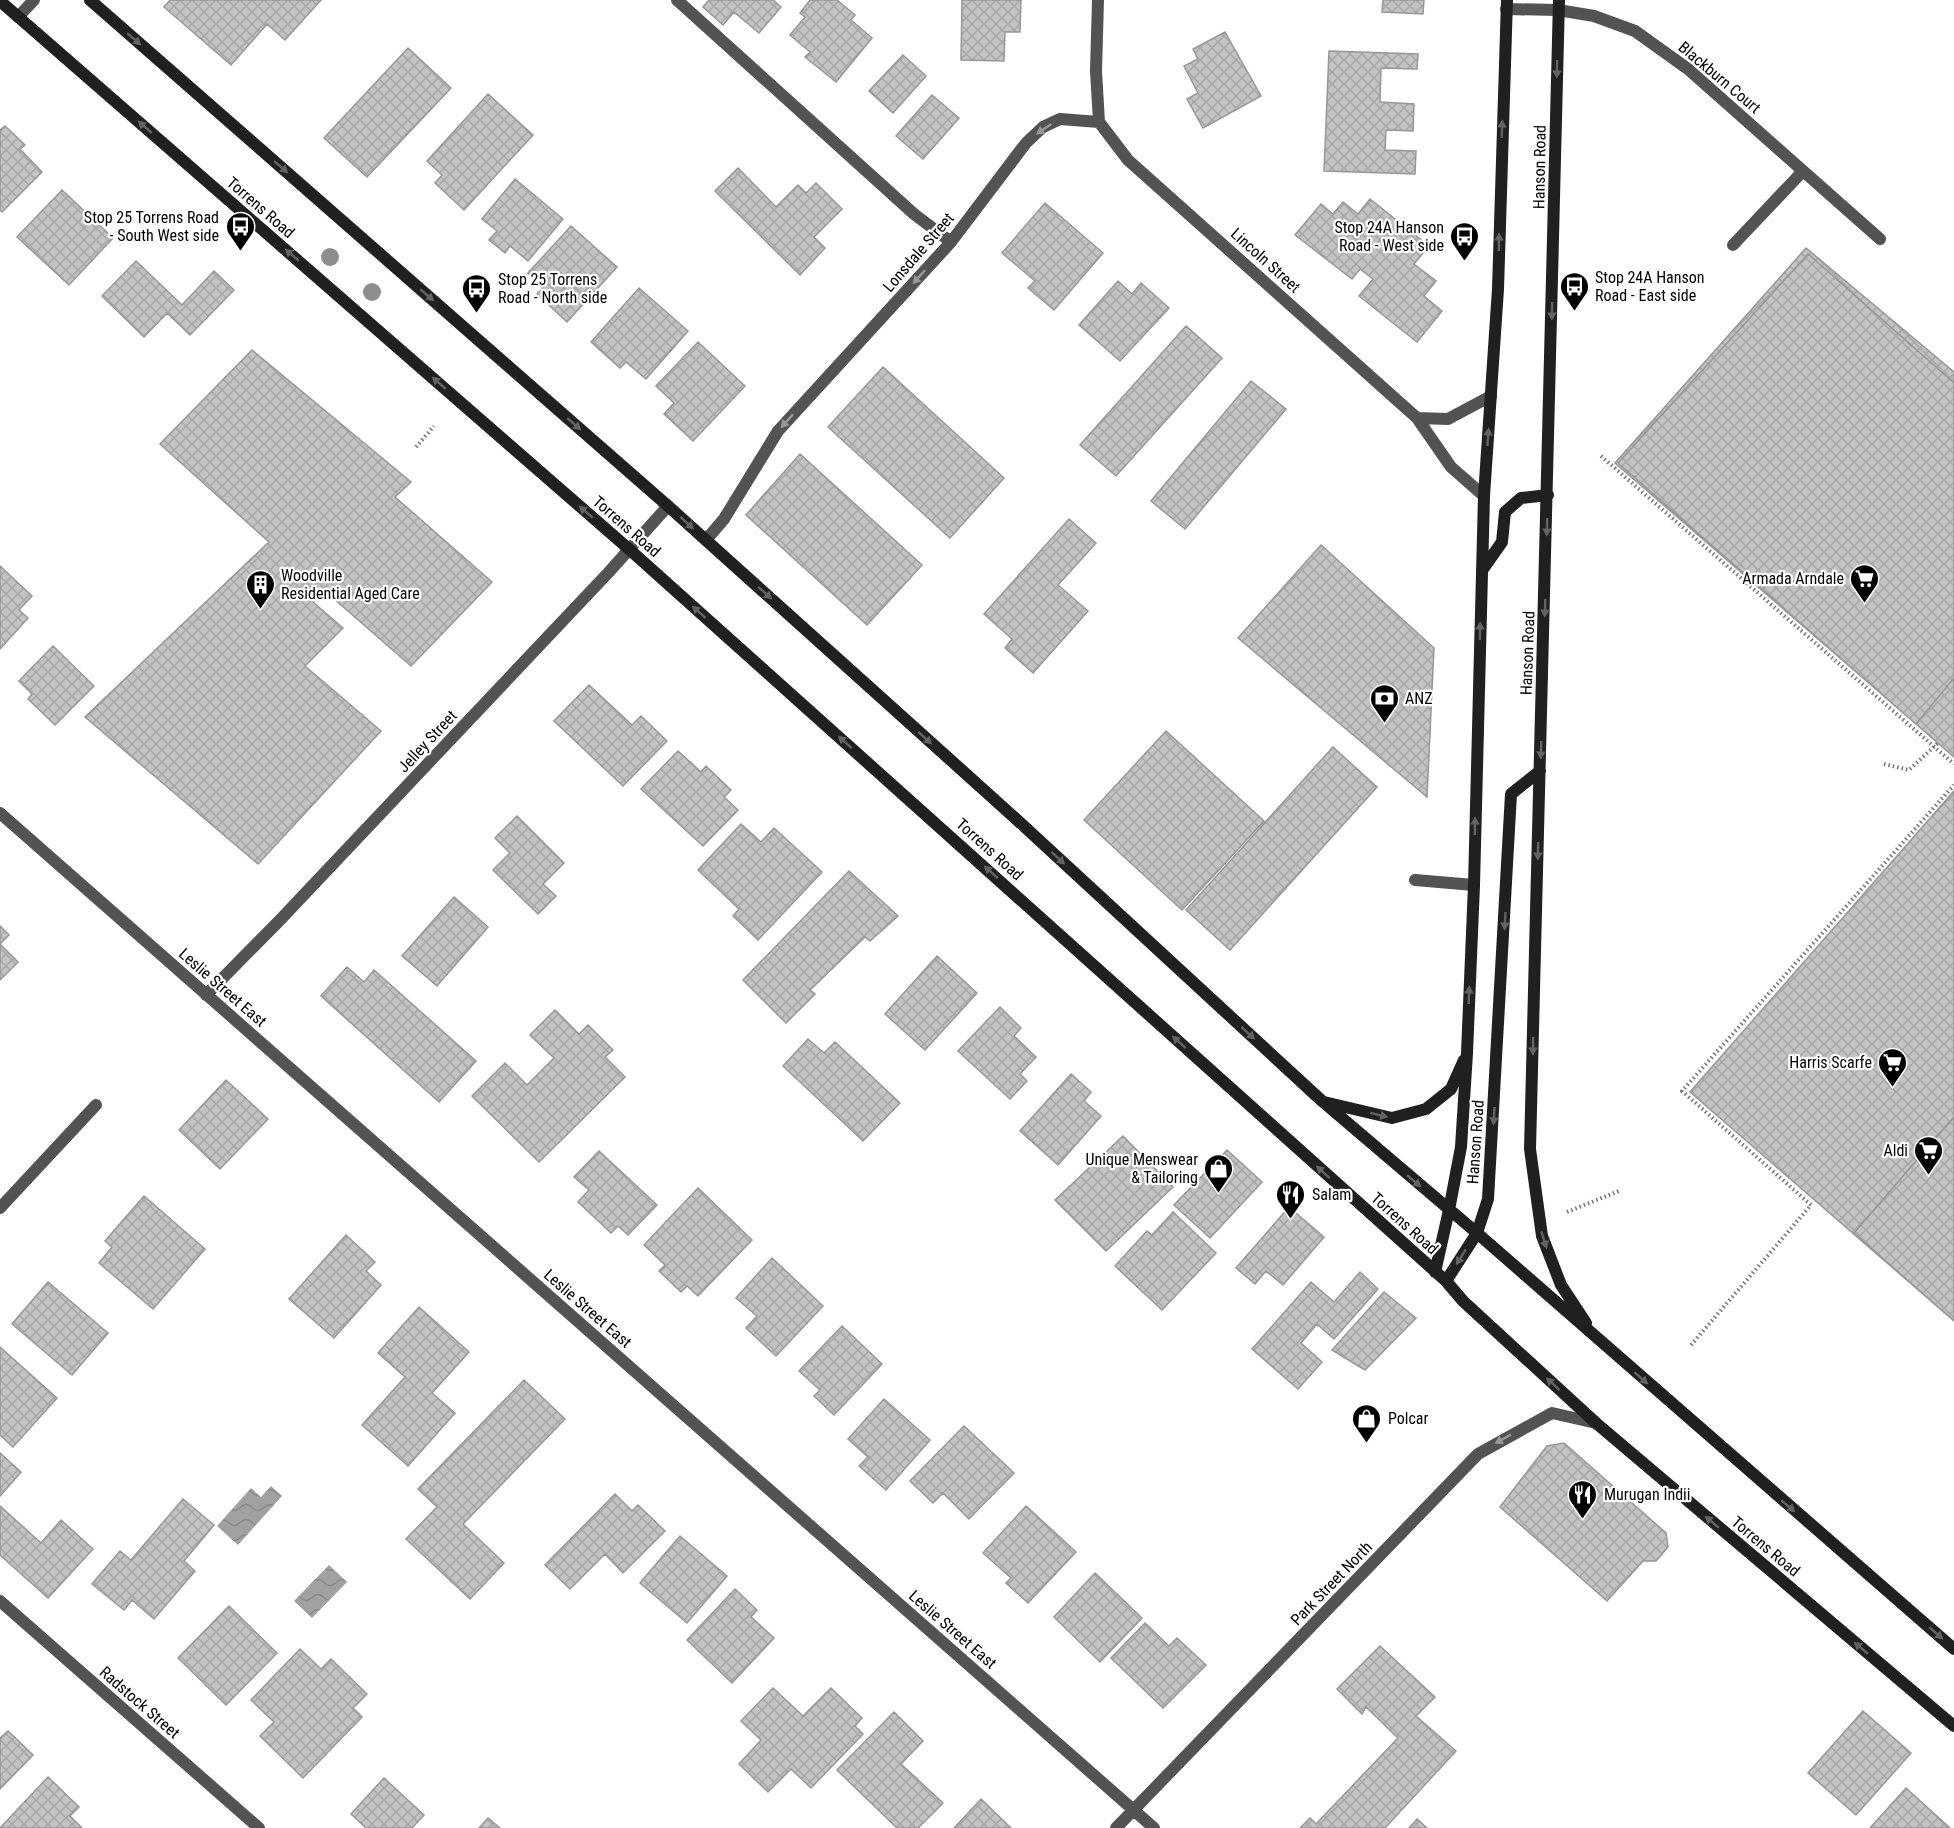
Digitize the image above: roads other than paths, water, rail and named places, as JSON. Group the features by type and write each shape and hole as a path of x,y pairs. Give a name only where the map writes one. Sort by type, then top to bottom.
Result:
{"main road":[{"path":"90,0 668,506 1015,818 1322,1101 1477,1233 1954,1649"},
{"name":"Torrens Road","path":"0,1 630,550 1446,1281 1463,1301 1596,1423 1954,1726"},
{"name":"Hanson Road","path":"1435,1272 1461,1147 1467,1053 1474,885 1484,496 1498,289 1507,5"},
{"name":"Hanson Road","path":"1446,1281 1477,1233 1488,1199 1512,794 1540,771 1559,5"},
{"path":"1482,570 1502,542 1505,512 1521,498 1548,495"},
{"path":"1540,771 1530,1149 1542,1236 1561,1285 1597,1340"},
{"path":"1322,1101 1392,1118 1426,1109 1451,1089 1467,1053"}],"street":[{"path":"18,17 34,0"},
{"path":"677,0 914,214 951,242"},
{"path":"1098,0 1096,71 1099,122"},
{"name":"Blackburn Court","path":"1507,5 1559,5 1635,31 1688,69 1880,239"},
{"name":"Lonsdale Street","path":"706,540 724,519 778,431 951,242 1026,142 1043,127 1060,119 1099,122"},
{"name":"Lincoln Street","path":"1099,122 1128,160 1417,418 1451,467 1484,496"},
{"path":"1733,245 1803,171"},
{"path":"1417,418 1448,419 1491,396"},
{"name":"Jelley Street","path":"206,994 280,920 630,550 668,506"},
{"name":"Leslie Street East","path":"0,813 1154,1828"},
{"path":"1415,880 1474,885"},
{"path":"0,1208 96,1105"},
{"name":"Park Street North","path":"1116,1828 1478,1454 1552,1413 1596,1423"},
{"name":"Radstock Street","path":"0,1601 259,1828"}],"water":[{"path":"271,1486 282,1496 238,1545 217,1526 251,1488 261,1497"},
{"path":"329,1565 347,1582 312,1618 294,1601"}],"place":[{"name":"Stop 25 Torrens Road - South West side","path":"240,252"},
{"name":"Stop 24A Hanson Road - West side","path":"1465,262"},
{"name":"Stop 24A Hanson Road - East side","path":"1574,312"},
{"name":"Stop 25 Torrens Road - North side","path":"477,314"},
{"name":"Armada Arndale","path":"1865,604"},
{"name":"Woodville Residential Aged Care","path":"260,610"},
{"name":"ANZ","path":"1384,724"},
{"name":"Harris Scarfe","path":"1893,1088"},
{"name":"Aldi","path":"1929,1176"},
{"name":"Unique Menswear & Tailoring","path":"1219,1194"},
{"name":"Salam","path":"1291,1220"},
{"name":"Polcar","path":"1367,1444"},
{"name":"Murugan Indii","path":"1583,1520"}]}
